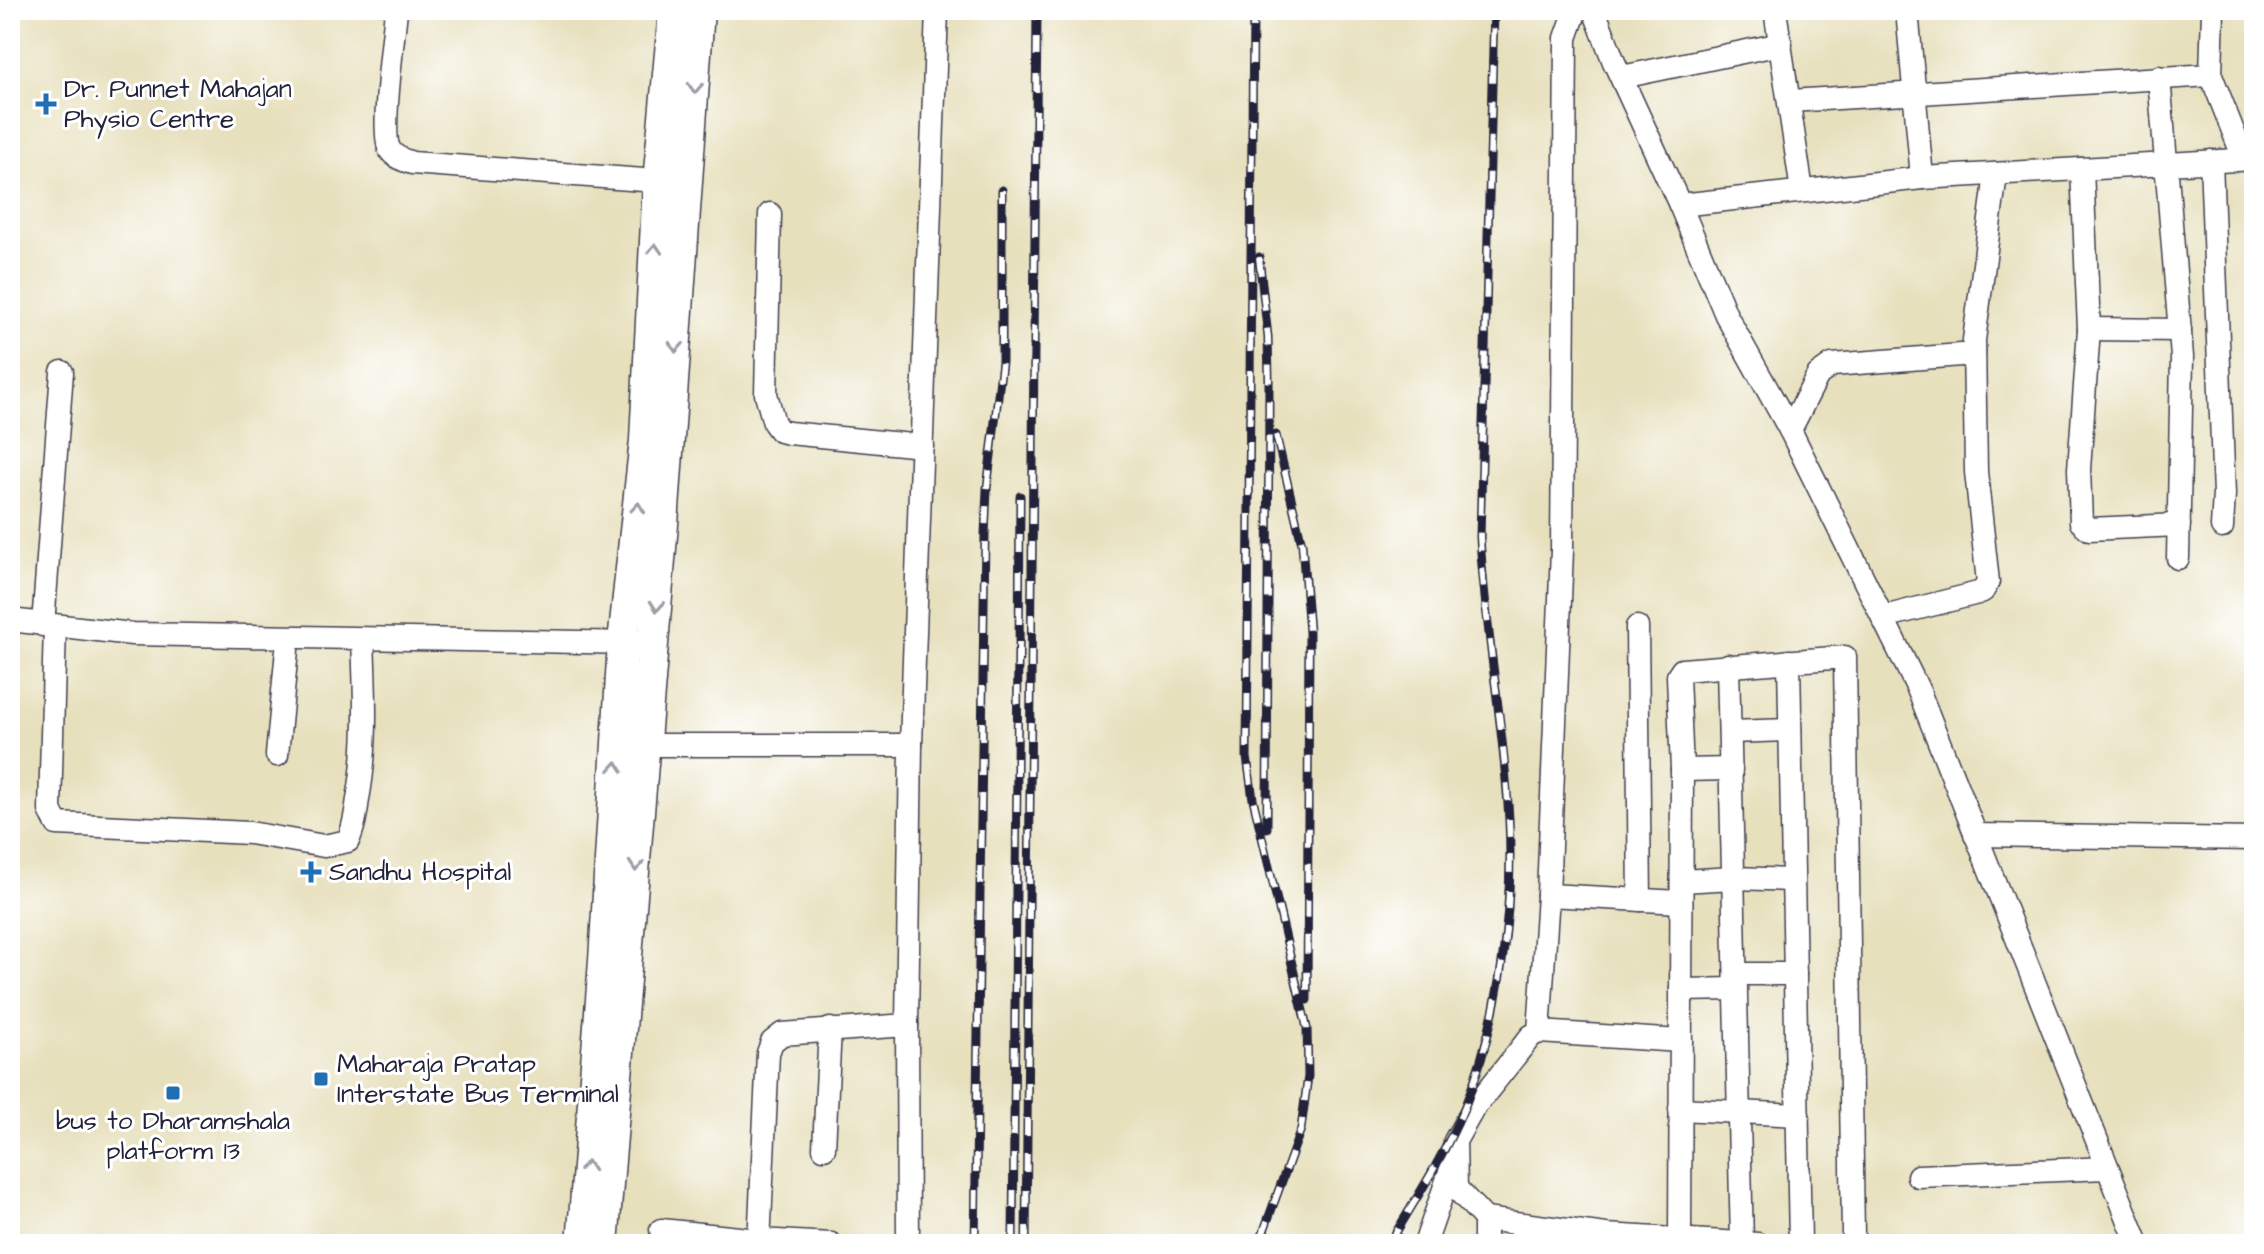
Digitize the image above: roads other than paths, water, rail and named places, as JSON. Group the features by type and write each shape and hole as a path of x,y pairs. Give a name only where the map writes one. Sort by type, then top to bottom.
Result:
{"main road":[{"path":"603,1244 654,644 673,182 674,10"},
{"path":"582,1244 604,961 623,642 673,182 699,10"}],"street":[{"path":"396,10 387,140 390,151 397,157 412,163 673,182"},
{"path":"908,1244 911,745 937,10"},
{"path":"1539,1032 1548,895 1562,550 1566,38 1576,10"},
{"path":"1594,10 1726,315 1790,430 1918,689 2138,1244"},
{"path":"1775,10 1802,191"},
{"path":"1907,10 1922,178"},
{"path":"1680,205 1922,178 2251,161 2211,75 2213,10"},
{"path":"1622,77 1781,44"},
{"path":"1790,101 2211,75"},
{"path":"2159,77 2182,357 2178,558"},
{"path":"2211,161 2224,494 2222,527"},
{"path":"2082,169 2089,329 2079,469 2081,522 2089,529 2179,525"},
{"path":"1884,617 1978,593 1988,582 1976,472 1974,354 1996,174"},
{"path":"770,214 766,394 774,423 780,431 789,433 922,446"},
{"path":"2089,329 2180,330"},
{"path":"1790,430 1818,375 1832,365 1974,354"},
{"path":"62,372 49,625 50,810 57,824 250,833 324,846 348,841 363,775 366,736 363,639"},
{"path":"10,620 132,634 654,644"},
{"path":"1637,627 1640,900"},
{"path":"277,755 288,639"},
{"path":"1680,1238 1680,672 1728,665 1845,657 1851,1244"},
{"path":"1789,661 1800,1244"},
{"path":"1728,665 1742,1243"},
{"path":"1730,732 1790,730"},
{"path":"646,745 911,745"},
{"path":"1682,770 1731,769"},
{"path":"1975,835 2254,839"},
{"path":"1548,895 1640,900 1733,878 1793,880"},
{"path":"1681,990 1795,974"},
{"path":"759,1242 768,1053 772,1042 782,1034 907,1025"},
{"path":"824,1148 830,1029"},
{"path":"1681,1041 1539,1032 1531,1036 1473,1109 1455,1141 1456,1188 1485,1219 1530,1234 1680,1238 1758,1244"},
{"path":"1680,1109 1798,1115"},
{"path":"1425,1244 1455,1159"},
{"path":"1918,1176 2107,1168"},
{"path":"1485,1219 1485,1244"},
{"path":"661,1230 759,1242 831,1244"}],"railway":[{"path":"1026,1244 1037,10"},
{"path":"1253,10 1247,757 1253,799 1307,1028 1308,1076 1301,1129 1259,1244"},
{"path":"1389,1244 1439,1159 1465,1106 1487,1038 1506,928 1509,820 1480,537 1494,10"},
{"path":"975,1244 985,535 987,489 1002,362 1002,190"},
{"path":"1259,257 1268,337 1269,381 1267,828"},
{"path":"1276,435 1302,544 1309,632 1307,1000"},
{"path":"1019,660 1020,496"},
{"path":"1013,1244 1018,651"}],"place":[{"name":"Dr. Punnet Mahajan Physio Centre","path":"46,104"},
{"name":"Sandhu Hospital","path":"311,872"},
{"name":"Maharaja Pratap Interstate Bus Terminal","path":"321,1079"},
{"name":"bus to Dharamshala platform 13","path":"173,1093"}]}
